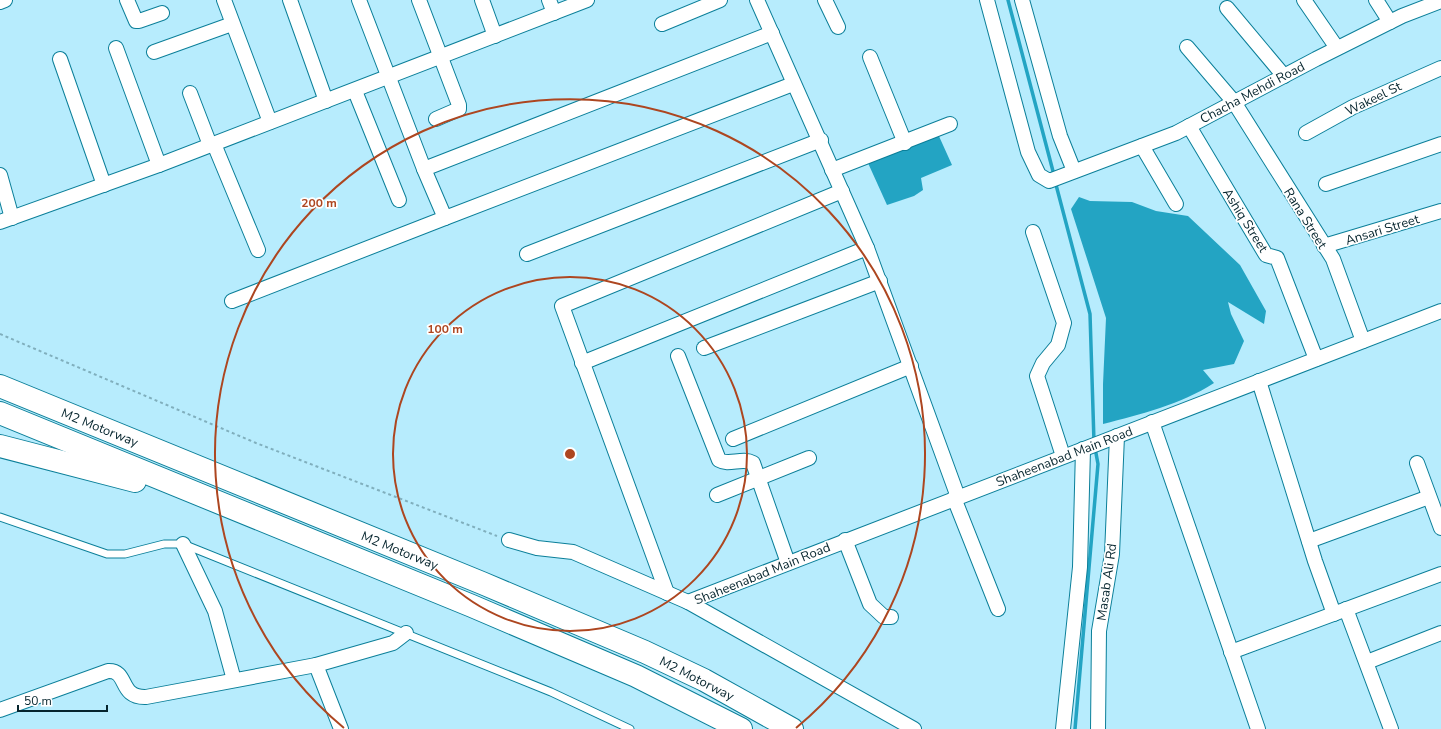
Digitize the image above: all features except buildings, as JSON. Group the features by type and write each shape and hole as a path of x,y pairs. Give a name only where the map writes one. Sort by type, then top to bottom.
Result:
{"highway":[{"name":"M2 Motorway","path":"0,386 482,583 645,652 704,680 792,729"},
{"name":"M2 Motorway","path":"0,413 472,606 636,676 741,729"},
{"path":"0,446 227,506"},
{"path":"472,606 633,685 714,729"},
{"path":"759,711 798,729"}],"street":[{"path":"0,2 5,0"},
{"path":"127,0 136,21 162,13"},
{"path":"224,0 270,122"},
{"path":"290,0 326,101"},
{"path":"359,0 388,78 445,218"},
{"path":"419,0 459,109 436,120"},
{"path":"482,0 495,36"},
{"path":"0,175 6,220 159,165 355,91 495,36 551,6 587,0"},
{"path":"662,24 720,0"},
{"path":"757,0 793,84 821,140 832,170 867,248 911,366 956,497 998,609"},
{"path":"825,0 838,27"},
{"name":"Chacha Mehdi Road","path":"987,0 1028,152 1039,175 1055,179 1142,146 1188,126 1390,22 1440,3"},
{"path":"1022,0 1060,136 1074,171"},
{"path":"1304,0 1338,48"},
{"path":"1376,0 1390,22"},
{"path":"1227,8 1284,76"},
{"path":"154,52 232,24"},
{"path":"424,169 772,33"},
{"name":"Rana Street","path":"1187,47 1234,102 1332,259 1363,341"},
{"path":"116,48 159,165"},
{"path":"870,57 904,143"},
{"path":"60,59 104,185"},
{"name":"Wakeel St","path":"1306,133 1353,107 1441,68"},
{"path":"232,301 793,84"},
{"path":"355,91 399,200"},
{"path":"190,93 258,250"},
{"path":"832,170 950,124"},
{"name":"Ashiq Street","path":"1188,126 1266,255 1277,258 1316,359"},
{"path":"527,254 821,140"},
{"path":"1326,184 1441,144"},
{"path":"1142,146 1176,204"},
{"path":"666,592 562,306 842,191"},
{"name":"Ansari Street","path":"1324,246 1441,211"},
{"path":"1033,232 1064,323 1058,345 1044,363 1037,376 1063,456"},
{"path":"582,363 867,248"},
{"path":"704,348 880,281"},
{"name":"Shaheenabad Main Road","path":"688,602 956,497 1441,311"},
{"path":"678,356 719,460 724,462 748,461 753,464 788,563"},
{"path":"733,439 911,366"},
{"path":"1259,381 1309,540 1340,611 1366,662 1391,729"},
{"path":"1152,422 1258,729"},
{"name":"Masab Ali Rd","path":"1098,729 1099,631 1112,554 1117,436"},
{"path":"1063,729 1080,567 1083,449"},
{"path":"717,495 809,458"},
{"path":"1417,463 1441,528"},
{"path":"1309,540 1429,497"},
{"path":"509,540 537,548 573,552 688,602 914,729"},
{"path":"845,540 870,604 884,617 891,617"},
{"path":"184,544 215,611 234,680"},
{"path":"1232,652 1441,574"},
{"path":"0,710 108,671 114,671 119,674 130,694 137,697 316,665 393,643 406,633"},
{"path":"1366,662 1441,633"},
{"path":"316,665 341,729"}],"lane":[{"path":"0,517 107,554 125,554 164,544 184,544 551,692 630,729"}],"path":[{"path":"0,334 256,443 509,540"}],"water":[{"path":"938,134 952,165 921,178 923,190 914,196 887,205 868,163"},
{"path":"1079,197 1090,201 1132,202 1156,211 1188,216 1240,265 1266,311 1264,324 1228,302 1231,314 1244,341 1234,364 1203,370 1214,383 1201,391 1174,403 1103,424 1106,318 1071,209"}],"waterway":[{"path":"1008,0 1054,175"},
{"path":"1055,181 1090,314 1094,442"},
{"path":"1075,729 1098,464 1095,448"}]}
